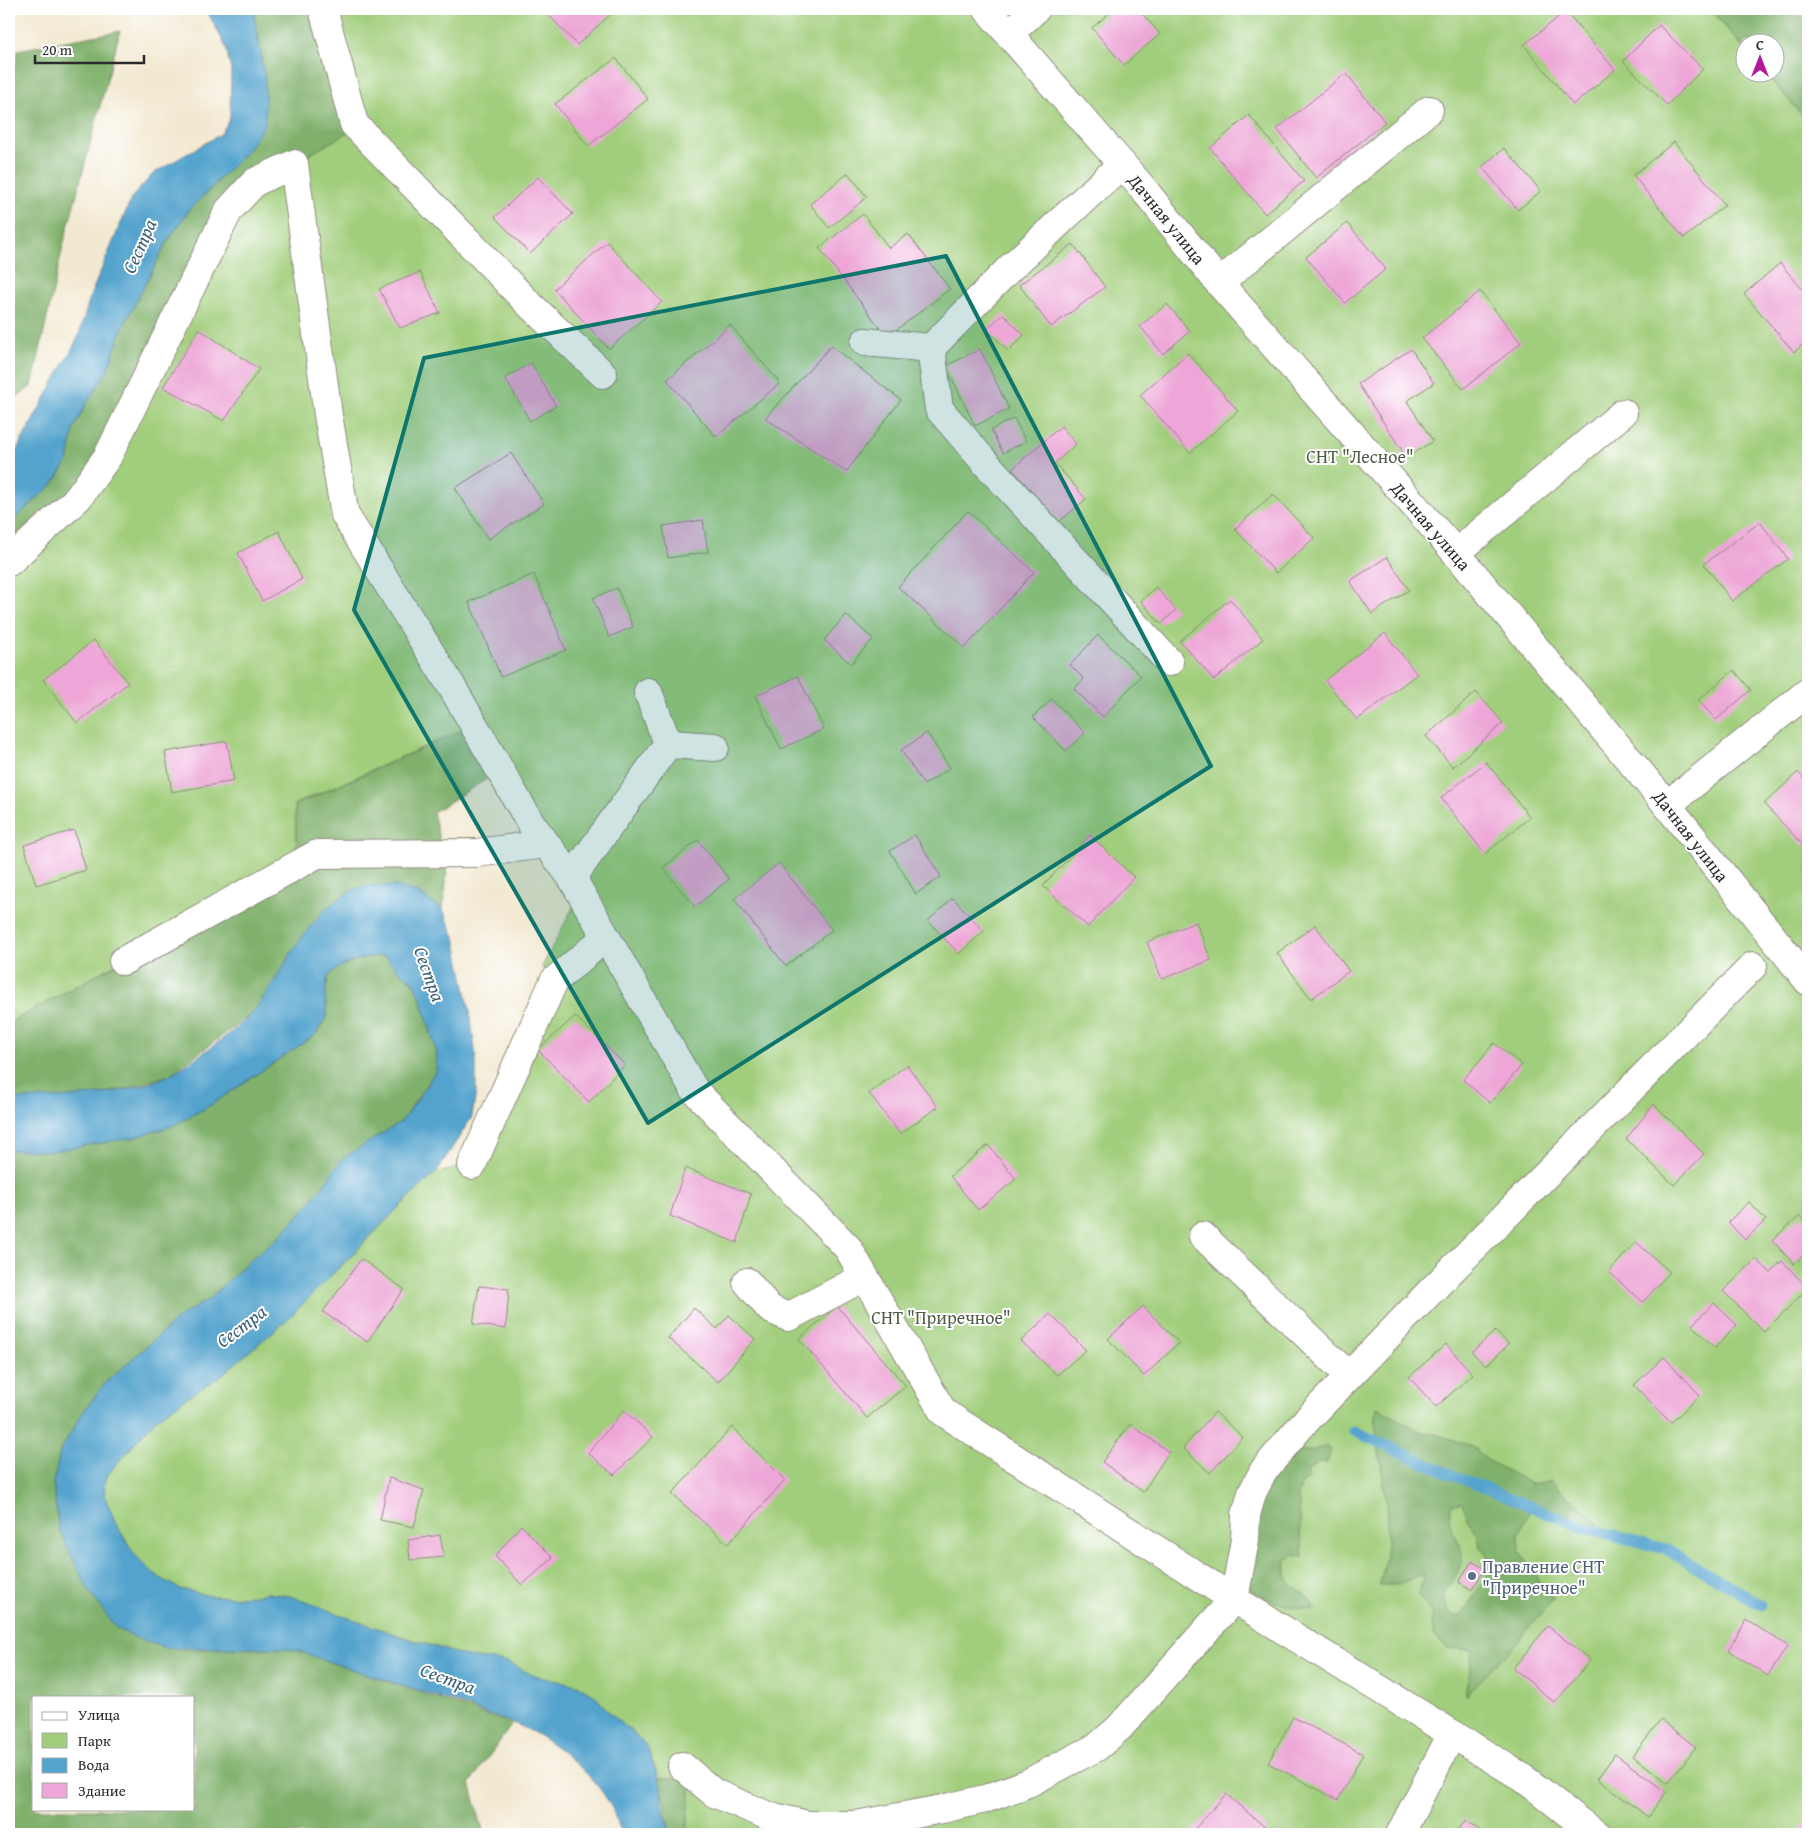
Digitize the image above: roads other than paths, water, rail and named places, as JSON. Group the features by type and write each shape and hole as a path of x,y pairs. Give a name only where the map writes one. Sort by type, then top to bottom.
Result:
{"street":[{"path":"323,9 354,124 528,303 603,374"},
{"name":"Дачная улица","path":"987,9 1122,164 1219,283 1456,553 1667,805 1808,981"},
{"path":"1009,34 1036,9"},
{"path":"1219,283 1429,110"},
{"path":"9,562 78,498 108,456 229,210 255,182 294,164 328,415 344,515 452,687 530,822 572,878 695,1092 848,1248 943,1412 1234,1599 1546,1793 1577,1821 1598,1834"},
{"path":"931,348 1009,269 1122,164"},
{"path":"864,342 931,348"},
{"path":"931,348 939,409 983,460 1169,662"},
{"path":"1456,553 1623,413"},
{"path":"648,692 668,744"},
{"path":"1667,805 1808,692"},
{"path":"572,878 668,744"},
{"path":"668,744 715,747"},
{"path":"123,961 317,854 477,853 546,844"},
{"path":"472,1165 554,981 606,937"},
{"path":"682,1766 714,1793 766,1815 808,1825 856,1824 985,1799 1028,1783 1097,1747 1131,1715 1234,1599 1245,1540 1246,1515 1252,1493 1264,1470 1348,1375 1753,966"},
{"path":"1203,1236 1348,1375"},
{"path":"747,1282 770,1309 788,1317 864,1277"},
{"path":"1400,1834 1452,1734"}],"water":[{"name":"Сестра","path":"206,9 253,9 265,79 265,124 248,150 189,210 167,242 122,329 107,372 86,404 74,428 68,461 54,483 9,524 9,464 78,338 91,294 132,197 154,173 221,134 230,118 231,71 226,47"},
{"name":"Сестра","path":"374,885 396,886 418,893 443,910 455,937 470,1012 476,1058 476,1092 472,1117 436,1173 400,1206 288,1319 218,1378 155,1420 108,1474 104,1486 106,1500 117,1526 135,1555 155,1575 180,1589 210,1596 243,1597 267,1593 290,1596 405,1638 468,1657 507,1662 534,1676 577,1685 593,1694 607,1710 646,1745 661,1786 662,1804 670,1834 620,1834 617,1819 610,1804 587,1774 559,1749 531,1731 513,1723 296,1650 277,1648 166,1648 139,1639 116,1628 89,1591 59,1529 53,1483 61,1450 81,1415 104,1384 181,1316 208,1300 251,1259 279,1237 311,1202 342,1159 402,1121 436,1070 437,1053 421,998 413,981 399,971 385,956 369,957 348,963 328,976 325,996 327,1016 315,1035 211,1105 172,1126 132,1138 51,1151 9,1150 9,1099 70,1097 111,1092 151,1083 169,1075 214,1045 239,1026 254,1011 312,924 326,909 342,896 361,887"}],"waterway":[{"path":"1354,1431 1440,1470 1582,1527 1665,1549 1762,1605"}],"place":[{"name":"Правление СНТ \"Приречное\"","path":"1472,1576"}],"park label":[{"name":"СНТ \"Лесное\"","path":"1360,456"},
{"name":"СНТ \"Приречное\"","path":"941,1317"}]}
